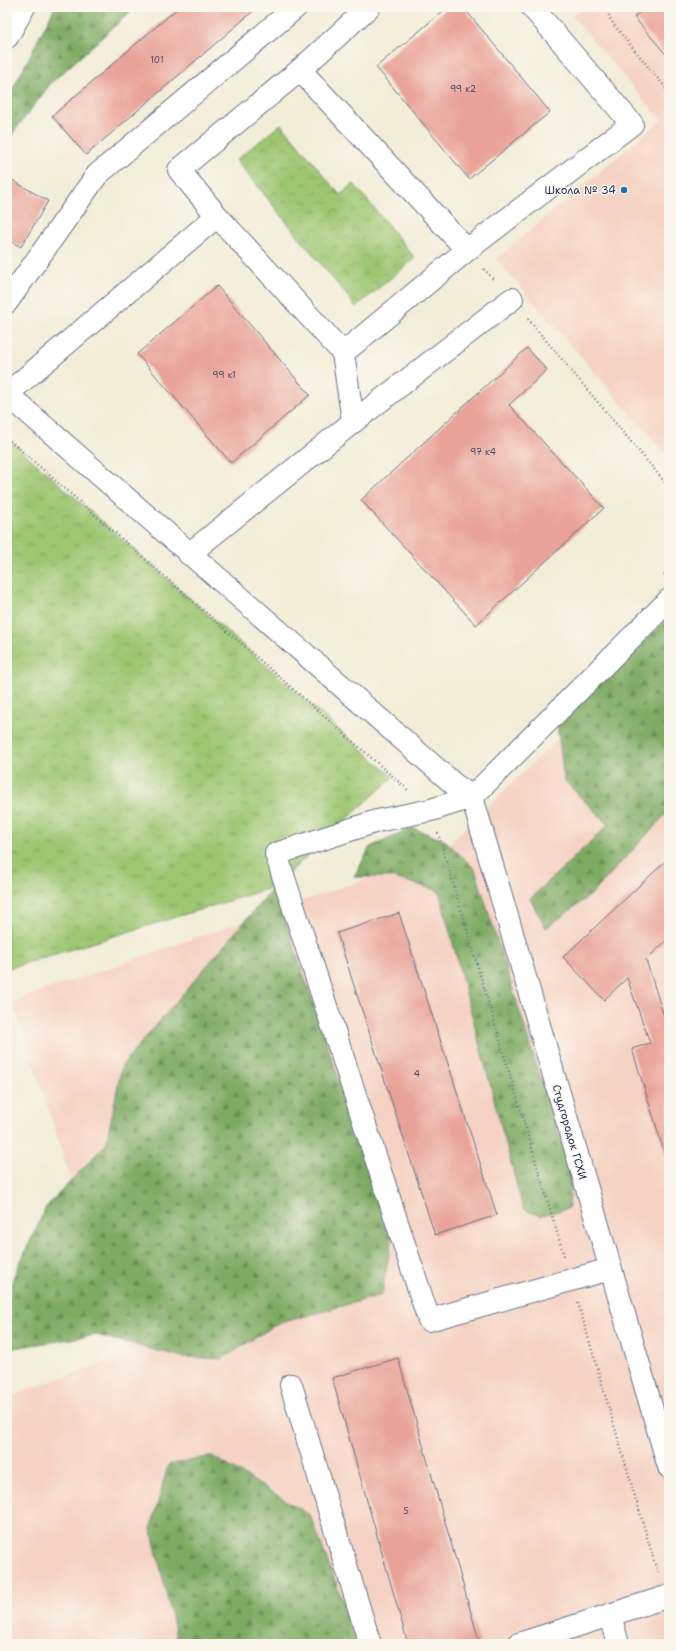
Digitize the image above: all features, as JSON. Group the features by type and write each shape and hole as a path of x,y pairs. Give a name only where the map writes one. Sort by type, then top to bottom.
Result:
{"street":[{"path":"7,37 24,7"},
{"path":"7,302 97,175 296,7"},
{"path":"353,422 343,354 217,216 179,170 300,70 369,7"},
{"path":"343,354 467,250 632,124 532,7"},
{"path":"300,70 467,250"},
{"path":"217,216 7,394 455,785 472,797"},
{"path":"189,554 353,422 512,300"},
{"path":"610,1270 429,1320 276,854 377,821 431,810 472,797 669,600"},
{"name":"Студгородок ГСХИ","path":"472,797 669,1467"},
{"path":"291,1385 370,1644"},
{"path":"518,1644 667,1597"},
{"path":"610,1615 618,1644"}],"path":[{"path":"610,7 609,17 614,25 669,92"},
{"path":"467,250 512,300 669,487"},
{"path":"7,438 431,810 667,1597"}],"shaded area":[{"name":"Школа № 34","path":"583,7 669,7 669,459 496,259 661,120 572,16"},
{"path":"669,632 669,1644 7,1644 7,1397 128,1355 13,1001 438,854"}],"green space":[{"path":"55,7 136,7 51,83 7,141 7,100"},
{"path":"281,124 340,195 354,184 415,258 356,307 236,160"},
{"path":"7,438 393,777 274,887 10,968 7,967"},
{"path":"669,617 669,811 591,895 546,928 530,899 608,825 564,780 557,724"},
{"path":"413,828 446,841 475,869 572,1178 569,1208 540,1216 523,1209 439,891 391,877 354,877 370,847"},
{"path":"274,887 350,1112 393,1231 382,1295 277,1324 222,1359 182,1357 96,1335 7,1349 7,1317 13,1278 46,1207 106,1144 122,1065"},
{"path":"212,1456 310,1515 359,1644 178,1644 151,1528 168,1465"}],"building":[{"path":"179,7 258,7 86,155 52,116"},
{"path":"448,7 463,7 550,112 469,179 376,67"},
{"path":"646,7 669,7 669,58 634,17"},
{"path":"7,177 48,201 21,247 7,239"},
{"path":"217,286 310,395 231,463 137,354"},
{"path":"527,348 547,370 509,405 604,508 476,625 361,500"},
{"path":"669,858 669,938 646,960 669,1032 669,1167 632,1049 650,1043 627,978 604,1000 563,957"},
{"path":"399,913 497,1215 435,1235 337,933"},
{"path":"398,1358 480,1644 408,1644 332,1378"}],"place":[{"name":"Школа № 34","path":"624,190"}]}
